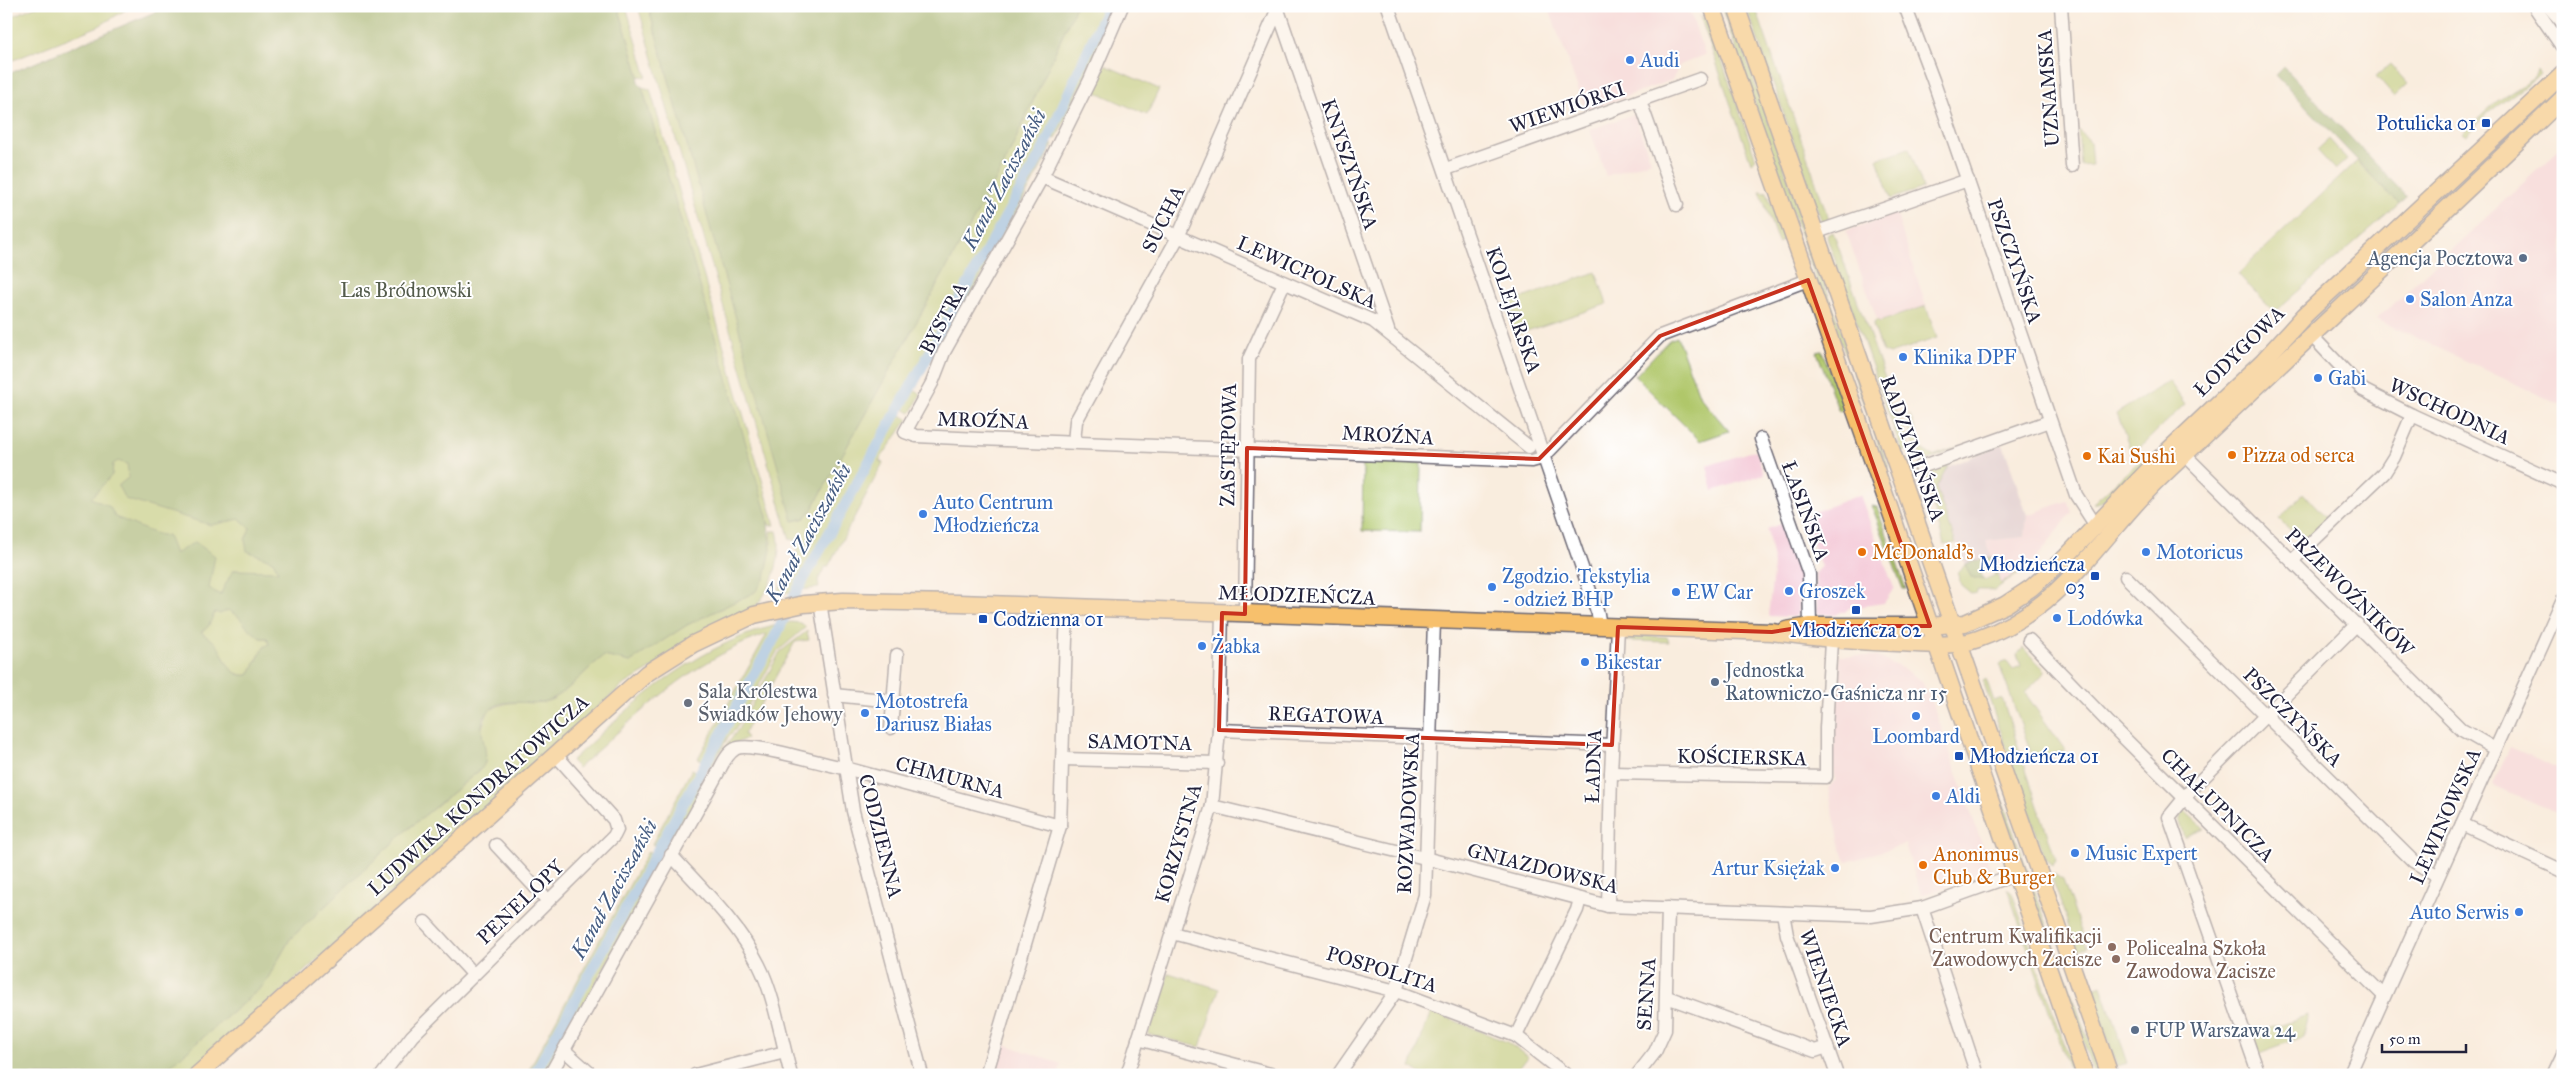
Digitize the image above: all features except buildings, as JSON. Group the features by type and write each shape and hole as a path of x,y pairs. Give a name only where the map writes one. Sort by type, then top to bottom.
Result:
{"main road":[{"path":"1712,6 1930,626 2085,1075"},
{"name":"RADZYMIŃSKA","path":"1736,6 2110,1075"},
{"name":"ŁODYGOWA","path":"1930,626 1952,625 1978,619 2031,588 2066,557 2156,462 2263,361 2305,315 2563,74"},
{"name":"ŁODYGOWA","path":"1958,643 1975,640 1990,634 2043,602 2083,566 2147,491 2563,98"},
{"path":"2305,315 2312,336"},
{"name":"MŁODZIEŃCZA","path":"812,603 959,603 1222,614 1772,632 1831,641 1936,645 1958,643"},
{"name":"LUDWIKA KONDRATOWICZA","path":"198,1075 641,678 670,657 738,622 782,608 812,603"},
{"name":"MŁODZIEŃCZA","path":"1772,632 1810,626 1930,626"}],"street":[{"name":"BYSTRA","path":"905,432 932,383 944,352 1042,177 1090,80 1122,6"},
{"name":"KOLEJARSKA","path":"1388,6 1446,169 1598,614 1600,627"},
{"name":"PSZCZYŃSKA","path":"1905,6 1968,180 2076,495 2096,526"},
{"name":"UZNAMSKA","path":"2061,6 2072,166"},
{"path":"2534,6 2563,48"},
{"path":"2548,6 2563,23"},
{"name":"SUCHA","path":"1074,442 1076,421 1178,237 1278,8"},
{"name":"KNYSZYŃSKA","path":"1278,8 1388,330"},
{"name":"WIEWIÓRKI","path":"1446,169 1700,79"},
{"path":"1640,101 1677,205"},
{"name":"LEWICPOLSKA","path":"1042,177 1373,321 1388,330 1529,447"},
{"path":"1814,233 1968,180"},
{"path":"1544,456 1660,336 1808,280"},
{"name":"ZASTĘPOWA","path":"1245,614 1250,360 1284,283"},
{"name":"WSCHODNIA","path":"2312,336 2358,387 2412,415 2563,484"},
{"path":"2292,561 2384,473 2391,463 2412,415"},
{"path":"1921,467 2050,421"},
{"name":"MROŹNA","path":"905,432 916,436 1532,461 1544,456"},
{"name":"ŁASIŃSKA","path":"1761,439 1809,574 1810,626"},
{"name":"PRZEWOŹNIKÓW","path":"2185,455 2462,730 2495,749"},
{"name":"PSZCZYŃSKA","path":"2126,577 2414,861 2438,876"},
{"name":"LEWINOWSKA","path":"2349,1075 2563,599"},
{"name":"CODZIENNA","path":"812,603 834,695 845,768 854,811 922,1075"},
{"path":"986,1075 1060,826 1067,607"},
{"name":"KORZYSTNA","path":"1127,1075 1212,806 1219,730 1222,614"},
{"name":"ROZWADOWSKA","path":"1338,1075 1396,991 1425,895 1434,621"},
{"path":"2259,1075 2169,817 2184,798 2357,624"},
{"name":"ŁADNA","path":"1608,906 1612,745 1618,628"},
{"name":"CHAŁUPNICZA","path":"2029,640 2184,798 2384,996"},
{"name":"KOŚCIERSKA","path":"1611,773 1826,777 1826,728 1831,641"},
{"path":"891,728 897,654"},
{"path":"834,695 893,701"},
{"name":"REGATOWA","path":"1219,730 1612,745"},
{"name":"CHMURNA","path":"550,1075 671,854 722,766 735,749 747,745 824,765 845,768 1060,826"},
{"name":"PENELOPY","path":"382,1075 412,1036 472,974 611,840 616,830 616,825 610,815 555,754"},
{"name":"SAMOTNA","path":"1063,759 1217,763"},
{"name":"GNIAZDOWSKA","path":"1212,806 1425,858 1608,906 1871,916 1922,908 2016,874"},
{"path":"2462,824 2563,871"},
{"path":"496,845 548,901"},
{"path":"671,854 732,922 751,949 767,986 791,1075"},
{"path":"1516,1036 1577,910 1580,899"},
{"name":"SENNA","path":"1637,1075 1662,1040 1667,997 1668,908"},
{"path":"1922,908 1977,1075"},
{"name":"WIENIECKA","path":"1783,913 1786,935 1837,1075"},
{"path":"425,922 472,974"},
{"name":"POSPOLITA","path":"1172,933 1396,991 1516,1036 1566,1075"},
{"path":"1667,997 1815,1051 1827,1047"},
{"path":"1138,1039 1274,1075"},
{"path":"564,1050 592,1075"},
{"path":"695,1075 785,1052"},
{"path":"2553,1075 2563,1054"}],"highlighted area":[{"path":"1808,280 1930,626 1810,626 1772,632 1618,627 1612,745 1219,730 1222,613 1245,614 1247,448 1539,459 1660,336"}],"shaded area":[{"name":"Audi","path":"1548,6 1688,6 1705,55 1680,65 1672,80 1586,111"},
{"path":"1634,114 1651,161 1606,176 1590,130"},
{"path":"2563,146 2563,406 2376,319 2404,296 2408,290"},
{"path":"1896,213 1926,306 1878,322 1846,231"},
{"path":"2003,444 2027,515 2025,537 1986,541 1992,557 1965,564 1936,488 1947,467"},
{"path":"1756,450 1764,474 1713,491 1707,466"},
{"path":"1860,495 1894,588 1884,603 1849,608 1845,612 1840,612 1836,615 1819,614 1817,610 1815,574 1821,567 1810,535 1806,535 1800,517"},
{"path":"2067,501 2072,512 2037,558 2001,584 1986,541 2025,537 2027,515"},
{"path":"1783,523 1784,527 1787,526 1799,574 1798,614 1794,617 1768,616 1774,565 1767,529"},
{"path":"1839,656 1875,656 1904,669 1922,681 1940,724 1992,873 1921,895 1905,844 1847,862 1841,849 1828,788 1836,780 1833,764"},
{"path":"2510,747 2563,770 2563,816 2493,785"},
{"path":"1004,1044 1061,1064 1058,1075 995,1075"}],"green space":[{"path":"36,6 132,6 99,26 6,63 6,19"},
{"name":"Las Bródnowski","path":"169,6 618,6 639,76 638,82 642,87 767,516 771,549 765,578 755,592 687,625 630,662 604,656 561,694 553,698 538,702 505,703 491,709 482,723 486,756 482,768 402,834 290,939 264,985 159,1075 6,1075 6,75","holes":["118,461 127,464 129,477 118,486 125,499 211,525 240,519 250,528 245,540 247,551 273,561 278,571 233,570 220,595 209,588 215,556 195,542 175,554 168,536 148,531 115,517 110,507 91,498 112,475 113,464","228,610 239,617 260,638 267,638 269,644 264,647 249,675 242,675 232,670 215,643 201,632 208,627 215,612 220,614"]},
{"path":"618,6 626,6 647,77 639,76"},
{"path":"638,6 648,6 794,521 805,518 811,511 1004,165 1076,6 1106,6 1042,149 795,591 778,594 782,581 791,583 796,561 796,545 794,539 790,540"},
{"path":"648,6 1076,6 1004,165 811,511 805,518 793,521"},
{"path":"1110,6 1118,6 1056,139 1052,137"},
{"path":"1721,6 1728,6 1889,468 1887,469 1849,361 1827,311"},
{"path":"1746,6 1755,6 1829,220 1823,225"},
{"path":"1700,16 1709,23 1756,159 1751,163"},
{"path":"2390,64 2408,84 2394,97 2376,76"},
{"path":"1105,65 1159,89 1147,115 1094,91"},
{"path":"2284,67 2407,197 2399,204 2276,75"},
{"path":"2537,70 2540,74 2535,79 2486,114 2467,136 2463,133 2496,102 2534,78"},
{"path":"642,87 650,89 775,525 769,525"},
{"path":"2078,130 2090,141 2092,165 2081,166"},
{"path":"2329,139 2347,159 2335,170 2317,150"},
{"path":"1048,143 1053,145 948,338 943,335 913,390 921,394 911,413 902,408"},
{"path":"1909,148 1923,188 1891,199 1877,159"},
{"path":"2357,161 2399,204 2274,312 2238,274"},
{"path":"1760,191 1767,192 1783,238 1781,242 1778,243"},
{"path":"1833,232 1885,378 1885,394 1900,419 1910,449 1902,452 1827,237 1828,234"},
{"path":"1596,272 1607,304 1515,335 1505,304"},
{"path":"1926,306 1937,338 1889,354 1883,352 1873,325 1877,319 1879,322"},
{"path":"6,323 135,400 316,599 256,571 233,570 255,633 260,638 267,638 269,644 260,654 249,675 239,674 231,670 222,653 213,654 56,481"},
{"path":"1677,337 1700,397 1729,431 1700,441 1635,376 1669,340"},
{"path":"1822,351 1844,408 1839,412 1817,352"},
{"path":"2169,381 2185,404 2132,455 2117,413"},
{"path":"898,414 908,419 879,461 883,463 828,567 825,567 818,580 819,588 799,590"},
{"path":"1910,415 1923,450 1933,456 1961,446 1928,460 1923,458 1919,454 1911,436 1906,418"},
{"path":"2145,456 2145,463 2120,488 2099,503 2093,503"},
{"path":"1363,461 1421,463 1420,532 1362,531"},
{"path":"1948,465 1936,488 1956,543 1944,545 1926,479 1930,471"},
{"path":"2303,494 2329,521 2305,544 2279,519"},
{"path":"1872,506 1877,507 1906,589 1903,589"},
{"path":"771,531 777,531 779,540 778,560 772,580 757,605 622,686 189,1075 159,1075 264,985 290,939 402,834 480,770 486,761 481,729 488,712 450,743 498,702 492,709 508,703 539,703 553,699 604,656 630,662 687,625 755,592 765,577 771,543"},
{"path":"1992,557 1998,574 1995,575 1991,566 1980,571 1984,580 1971,577 1965,564"},
{"path":"1965,564 1971,577 1984,580 1998,574 2001,584 2025,567 2026,569 1994,590 1977,590 1977,593 1972,594 1961,585 1957,572"},
{"path":"791,622 801,623 806,627 777,652 735,730 728,737 712,766 698,758 767,634 739,645 689,674 666,691 578,768 571,761 620,716 672,675 728,642 758,630"},
{"path":"807,631 809,640 795,642 744,734 747,738 722,752 739,728 780,652"},
{"path":"1630,635 1667,637 1669,642 1623,641"},
{"path":"2023,648 2046,671 2025,693 2065,750 2034,761 1999,664 2007,661 2013,669 2021,666 2017,655"},
{"path":"1986,679 1994,701 2002,698 2056,860 2052,865 2046,860 2041,846 1983,681"},
{"path":"692,769 705,777 706,780 677,835 673,833 663,850 652,844"},
{"path":"1991,769 2101,1075 2095,1075 1988,770"},
{"path":"2183,811 2204,829 2184,837 2179,822"},
{"path":"648,851 660,857 651,873 655,875 545,1075 526,1075"},
{"path":"2054,874 2063,880 2087,947 2077,950 2051,875"},
{"path":"2007,888 2012,893 2075,1075 2072,1075 2067,1063"},
{"path":"1169,973 1219,989 1200,1047 1148,1034"},
{"path":"2101,985 2128,1063 2117,1066 2091,989"},
{"path":"1431,1011 1507,1042 1528,1057 1514,1075 1423,1075 1411,1067"},
{"path":"2308,1015 2303,1037 2259,1053 2252,1034"}],"waterway":[{"name":"Kanał Zaciszański","path":"534,1075 776,635 797,591 1043,150 1108,6"}],"place":[{"name":"Audi","path":"1630,60"},
{"name":"Potulicka 01","path":"2486,123"},
{"name":"Agencja Pocztowa","path":"2523,258"},
{"name":"Salon Anza","path":"2410,299"},
{"name":"Klinika DPF","path":"1903,357"},
{"name":"Gabi","path":"2318,378"},
{"name":"Pizza od serca","path":"2232,455"},
{"name":"Kai Sushi","path":"2087,456"},
{"name":"Auto Centrum Młodzieńcza","path":"923,514"},
{"name":"McDonald's","path":"1862,552"},
{"name":"Motoricus","path":"2146,552"},
{"name":"Młodzieńcza 03","path":"2095,576"},
{"name":"Zgodzio. Tekstylia - odzież BHP","path":"1492,587"},
{"name":"Groszek","path":"1789,591"},
{"name":"EW Car","path":"1676,592"},
{"name":"Młodzieńcza 02","path":"1856,610"},
{"name":"Lodówka","path":"2057,618"},
{"name":"Codzienna 01","path":"983,619"},
{"name":"Żabka","path":"1202,646"},
{"name":"Bikestar","path":"1585,662"},
{"name":"Jednostka Ratowniczo-Gaśnicza nr 15","path":"1715,682"},
{"name":"Sala Królestwa Świadków Jehowy","path":"688,703"},
{"name":"Motostrefa Dariusz Białas","path":"865,713"},
{"name":"Loombard","path":"1916,716"},
{"name":"Młodzieńcza 01","path":"1959,756"},
{"name":"Aldi","path":"1936,796"},
{"name":"Music Expert","path":"2075,853"},
{"name":"Anonimus Club & Burger","path":"1923,865"},
{"name":"Artur Księżak","path":"1835,868"},
{"name":"Auto Serwis","path":"2519,912"},
{"name":"Centrum Kwalifikacji Zawodowych Zacisze","path":"2112,947"},
{"name":"Policealna Szkoła Zawodowa Zacisze","path":"2116,959"},
{"name":"FUP Warszawa 24","path":"2135,1030"}]}
